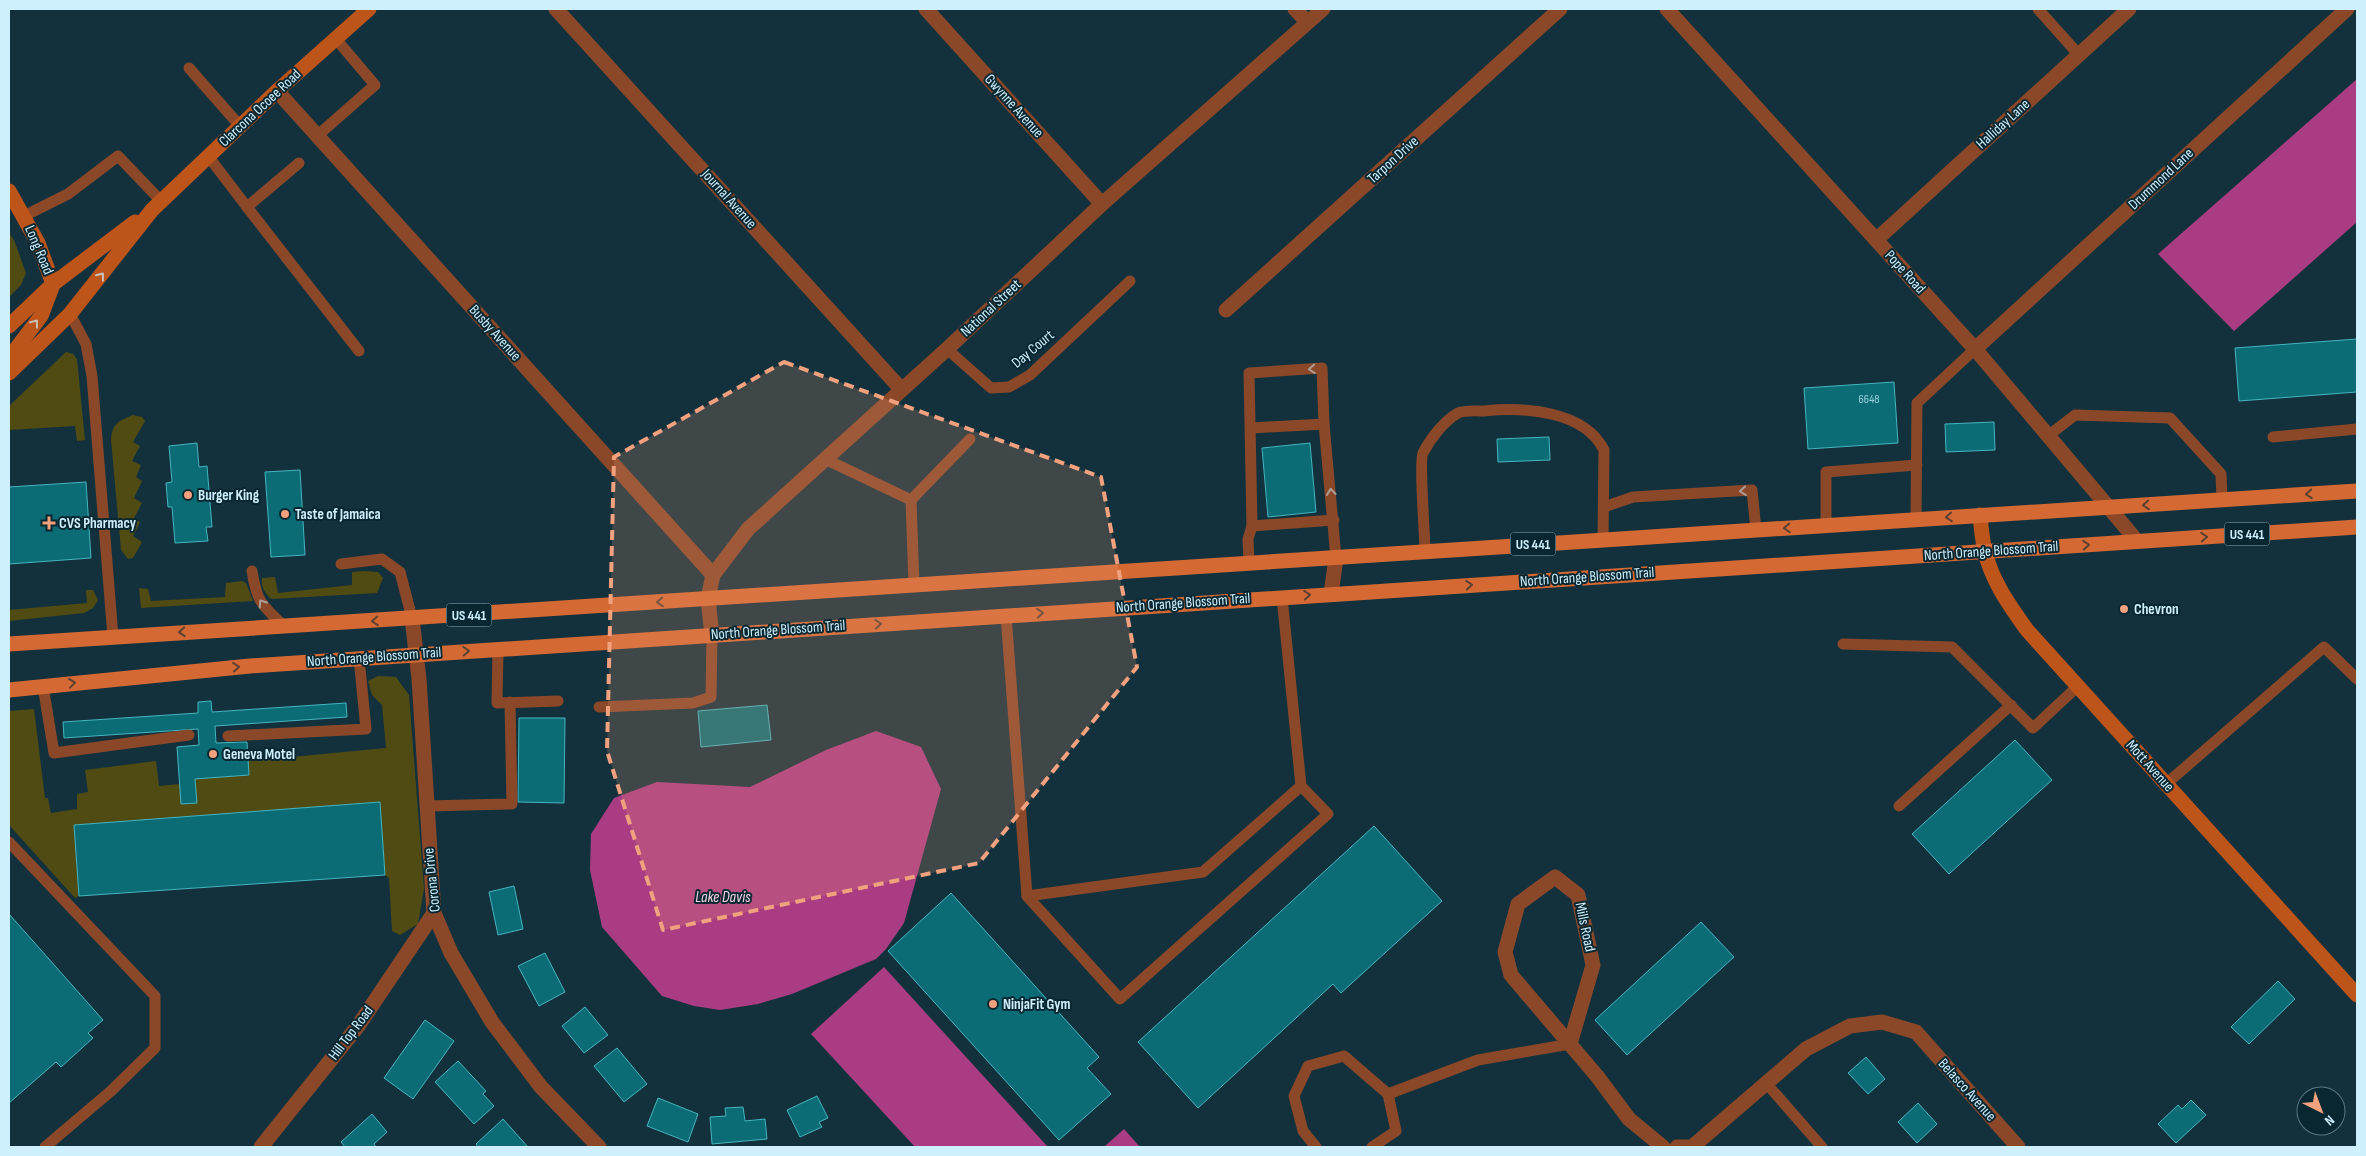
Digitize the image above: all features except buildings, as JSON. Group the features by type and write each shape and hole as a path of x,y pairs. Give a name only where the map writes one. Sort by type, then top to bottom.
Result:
{"main road":[{"name":"Clarcona Ocoee Road","path":"9,326 53,284 157,205 277,91 370,9"},
{"name":"Long Road","path":"9,190 38,243 53,284"},
{"name":"Clarcona Ocoee Road","path":"9,373 70,314 157,205"},
{"path":"9,358 41,316 53,284"},
{"name":"US 441","path":"9,644 2357,491"},
{"name":"Mott Avenue","path":"1980,515 1985,551 1994,577 2009,605 2027,630 2357,995"},
{"name":"North Orange Blossom Trail","path":"9,690 250,666 359,658 2357,527"}],"street":[{"name":"Journal Avenue","path":"556,9 901,390"},
{"name":"Gwynne Avenue","path":"926,9 1102,204"},
{"path":"1295,9 1307,22"},
{"name":"National Street","path":"712,634 708,599 713,574 748,530 947,349 1102,204 1323,9"},
{"name":"Tarpon Drive","path":"1226,310 1560,9"},
{"name":"Pope Road","path":"1667,9 1975,349 2138,541"},
{"name":"Halliday Lane","path":"1876,240 2129,9"},
{"name":"Drummond Lane","path":"1975,349 2347,9"},
{"name":"Busby Avenue","path":"277,91 713,574"},
{"path":"1331,594 1336,558"},
{"name":"Corona Drive","path":"412,618 417,654 434,913 451,953 492,1022 541,1087 599,1147"},
{"name":"Mills Road","path":"1570,1044 1593,965 1578,895 1555,877 1518,904 1505,952 1511,975 1597,1076 1629,1119 1663,1147"},
{"name":"Hill Top Road","path":"261,1147 358,1026 434,913"},
{"name":"Belasco Avenue","path":"1766,1083 1806,1049 1850,1026 1882,1022 1916,1032 2018,1147"},
{"path":"1677,1147 1692,1147 1766,1083"}],"lane":[{"path":"2038,9 2079,55"},
{"path":"317,136 375,85 336,39"},
{"path":"189,68 240,126"},
{"path":"24,216 68,194 118,156 157,205"},
{"path":"208,156 359,351"},
{"path":"247,207 299,163"},
{"name":"Day Court","path":"947,349 991,388 1009,387 1030,374 1130,281"},
{"path":"70,314 86,344 92,376 113,637"},
{"path":"1916,519 1917,402 1975,349"},
{"path":"1249,563 1248,539 1252,526 1249,373 1322,368 1324,424 1336,558"},
{"path":"1425,552 1422,455 1441,428 1459,412 1504,409 1556,415 1587,430 1599,440 1604,450 1603,540"},
{"path":"2048,436 2075,415 2170,418 2221,474 2222,500"},
{"path":"1251,428 1324,424"},
{"path":"2274,437 2357,429"},
{"path":"914,585 911,500 970,439"},
{"path":"825,459 911,500"},
{"path":"1826,525 1826,472 1917,465"},
{"path":"1604,507 1633,497 1752,490 1756,530"},
{"path":"1252,526 1334,520"},
{"path":"341,564 382,559 400,572 412,618"},
{"path":"252,571 255,592 260,604 285,627"},
{"path":"1006,615 1027,896 1120,1000 1328,814 1301,786 1282,597"},
{"path":"599,707 693,703 711,697 712,634"},
{"path":"1843,644 1952,647 2033,728 2078,686"},
{"path":"2166,784 2324,647 2357,679"},
{"path":"498,649 496,703 558,701"},
{"path":"228,736 366,729 359,658"},
{"path":"44,686 54,753 189,735"},
{"path":"426,806 512,804 510,702"},
{"path":"1899,806 2011,705"},
{"path":"1027,896 1203,872 1301,786"},
{"path":"9,842 155,996 155,1048 111,1091 45,1147"},
{"path":"1388,1094 1478,1060 1570,1044"},
{"path":"1316,1147 1303,1131 1294,1096 1308,1066 1344,1056 1388,1094 1396,1131 1372,1147"},
{"path":"1766,1083 1822,1147"}],"highlighted area":[{"path":"784,362 1101,477 1137,667 979,863 663,930 607,751 614,457"}],"shaded area":[{"path":"9,233 14,240 26,273 21,285 9,297"},
{"path":"66,352 73,354 77,359 85,440 77,441 75,426 9,430 9,406"},
{"path":"133,415 142,417 145,421 133,442 140,446 132,461 141,465 136,477 142,481 134,498 142,503 134,518 140,522 133,536 142,542 133,558 128,559 121,550 111,440 114,427 123,419"},
{"path":"352,572 378,572 383,578 377,593 271,599 262,585 262,578 275,577 278,593 352,585"},
{"path":"242,581 246,583 253,601 141,608 139,588 148,589 151,601 225,597 226,583"},
{"path":"86,590 93,590 98,600 93,608 84,613 9,621 9,610 87,603"},
{"path":"378,676 396,677 409,695 424,889 418,924 400,935 392,931 389,878 385,875 380,802 74,825 79,896 75,898 9,825 9,711 34,709 45,798 48,798 51,813 77,809 77,794 88,792 85,770 156,761 159,786 180,784 181,804 196,803 195,779 249,775 248,761 386,748 382,705 372,695 368,681"}],"water":[{"path":"2357,79 2357,222 2234,331 2158,254"},
{"name":"Lake Davis","path":"876,731 921,747 941,789 904,923 886,949 876,959 792,994 758,1004 720,1010 694,1006 662,996 602,927 590,870 591,834 614,798 657,782 750,787 826,750"},
{"path":"884,967 1048,1147 915,1147 811,1034"},
{"path":"1124,1129 1140,1147 1104,1147"}],"place":[{"name":"Burger King","path":"188,495"},
{"name":"Taste of Jamaica","path":"285,514"},
{"name":"CVS Pharmacy","path":"49,523"},
{"name":"Chevron","path":"2124,609"},
{"name":"Geneva Motel","path":"213,754"},
{"name":"NinjaFit Gym","path":"993,1004"}]}
